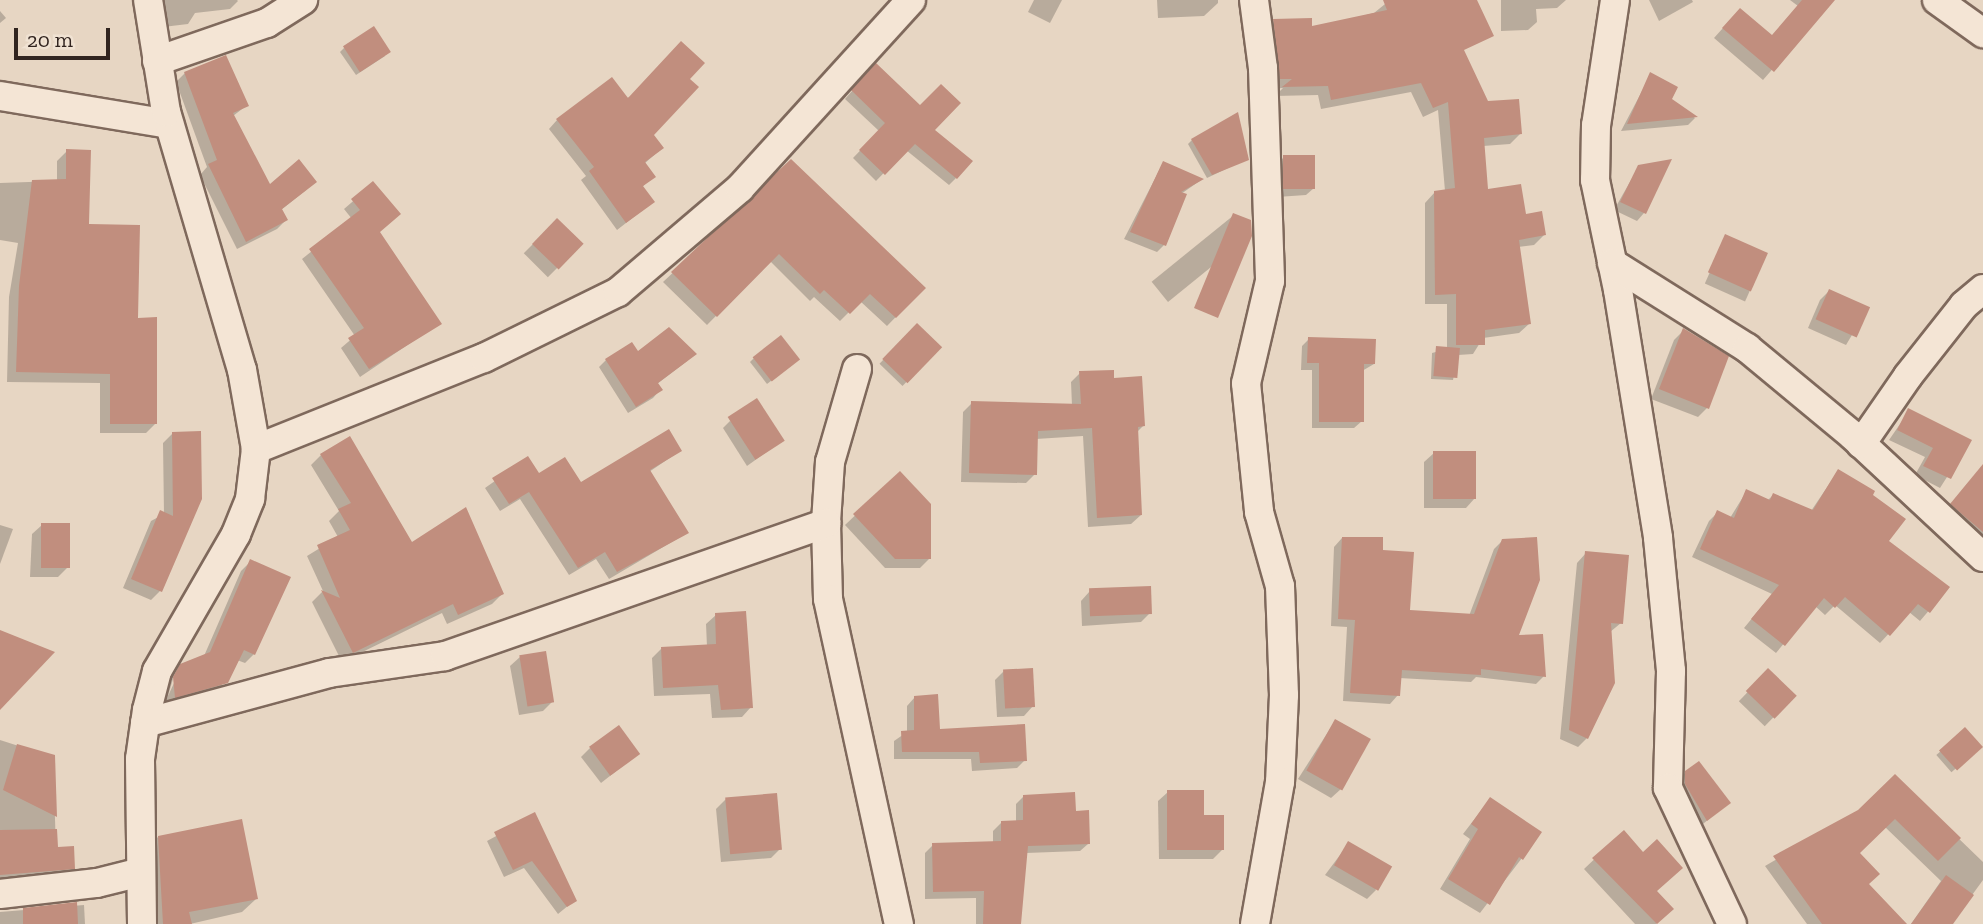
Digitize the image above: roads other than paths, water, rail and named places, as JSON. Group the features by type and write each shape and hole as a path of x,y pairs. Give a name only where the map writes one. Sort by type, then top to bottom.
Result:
{"street":[{"path":"142,924 140,759 145,723 158,671 236,534 250,499 256,449 242,370 169,124 148,0"},
{"path":"158,61 254,28 303,0"},
{"path":"256,449 484,358 618,292 740,188 911,0"},
{"path":"1254,0 1263,68 1269,281 1246,383 1259,512 1280,586 1284,695 1280,782 1255,924"},
{"path":"1615,0 1596,125 1595,180 1612,263 1658,538 1671,671 1668,788 1732,924"},
{"path":"1937,0 1983,33"},
{"path":"0,96 169,124"},
{"path":"1612,263 1746,348 1861,444 1983,557"},
{"path":"1861,444 1908,376 1964,305 1983,289"},
{"path":"857,369 830,462 826,523 828,598 898,924"},
{"path":"145,723 318,675 446,656 826,523"},
{"path":"0,894 97,883 141,872"}]}
